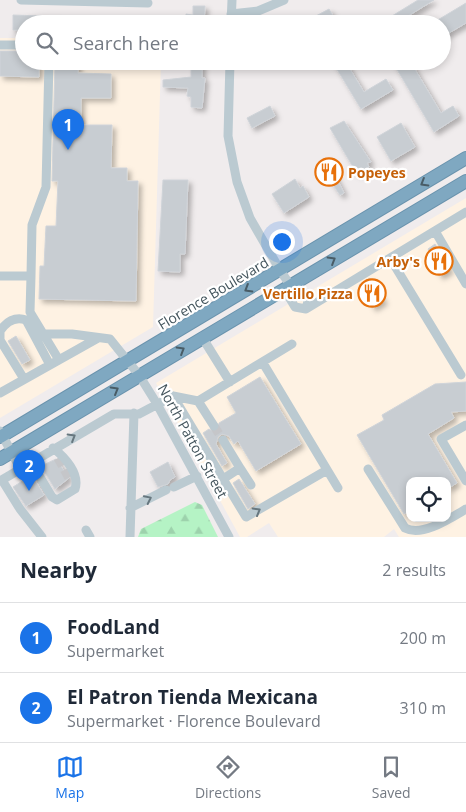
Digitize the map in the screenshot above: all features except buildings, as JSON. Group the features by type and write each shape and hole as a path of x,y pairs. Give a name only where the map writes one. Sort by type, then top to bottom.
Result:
{"highway":[{"name":"Florence Boulevard","path":"1,435 466,158"},
{"path":"6,456 466,181"}],"street":[{"path":"21,0 148,3"},
{"path":"232,0 231,14 258,11 284,0"},
{"path":"0,45 15,46"},
{"path":"49,70 46,187 32,225 30,312 59,360"},
{"path":"230,70 228,136 230,155 250,218 290,285 302,290 308,300 306,309"},
{"path":"290,285 289,297 295,308 306,309 466,212"},
{"path":"435,231 466,286 466,294"},
{"path":"390,258 461,375"},
{"path":"0,276 31,276"},
{"path":"24,379 0,340 0,332 4,324 20,318 26,320 50,365"},
{"name":"North Patton Street","path":"44,334 72,334 110,339 139,375 157,404 229,537"},
{"path":"0,393 98,338"},
{"path":"202,338 230,382"},
{"path":"42,537 20,509 1,480 114,414 139,414 172,396 198,401 292,344"},
{"path":"263,363 338,488"},
{"path":"172,396 246,517 327,470"},
{"path":"198,401 214,426"},
{"path":"130,537 134,413"},
{"path":"466,425 441,439 466,481"},
{"path":"1,435 6,456 20,468"},
{"path":"223,440 251,486"},
{"path":"54,448 58,458"},
{"path":"31,462 52,497 57,500 75,489 77,482 63,455 54,448"},
{"path":"223,479 240,468"},
{"path":"368,469 404,528 412,534 421,534 466,510"},
{"path":"130,508 197,476"},
{"path":"69,478 75,489"}],"shaded area":[{"path":"0,38 15,38 15,70 161,70 153,327 0,418"},
{"path":"466,198 466,537 399,537 394,529 384,537 278,537 269,523 247,537 240,537 156,383"}],"green space":[{"path":"195,502 202,505 218,537 138,537 141,529"}],"tunnel":[{"path":"214,426 223,440"},
{"path":"58,458 69,478"}],"place":[{"name":"FoodLand","path":"68,150"},
{"name":"Popeyes","path":"329,172"},
{"name":"Arby's","path":"439,261"},
{"name":"Vertillo Pizza","path":"372,293"},
{"name":"El Patron Tienda Mexicana","path":"29,491"}]}
